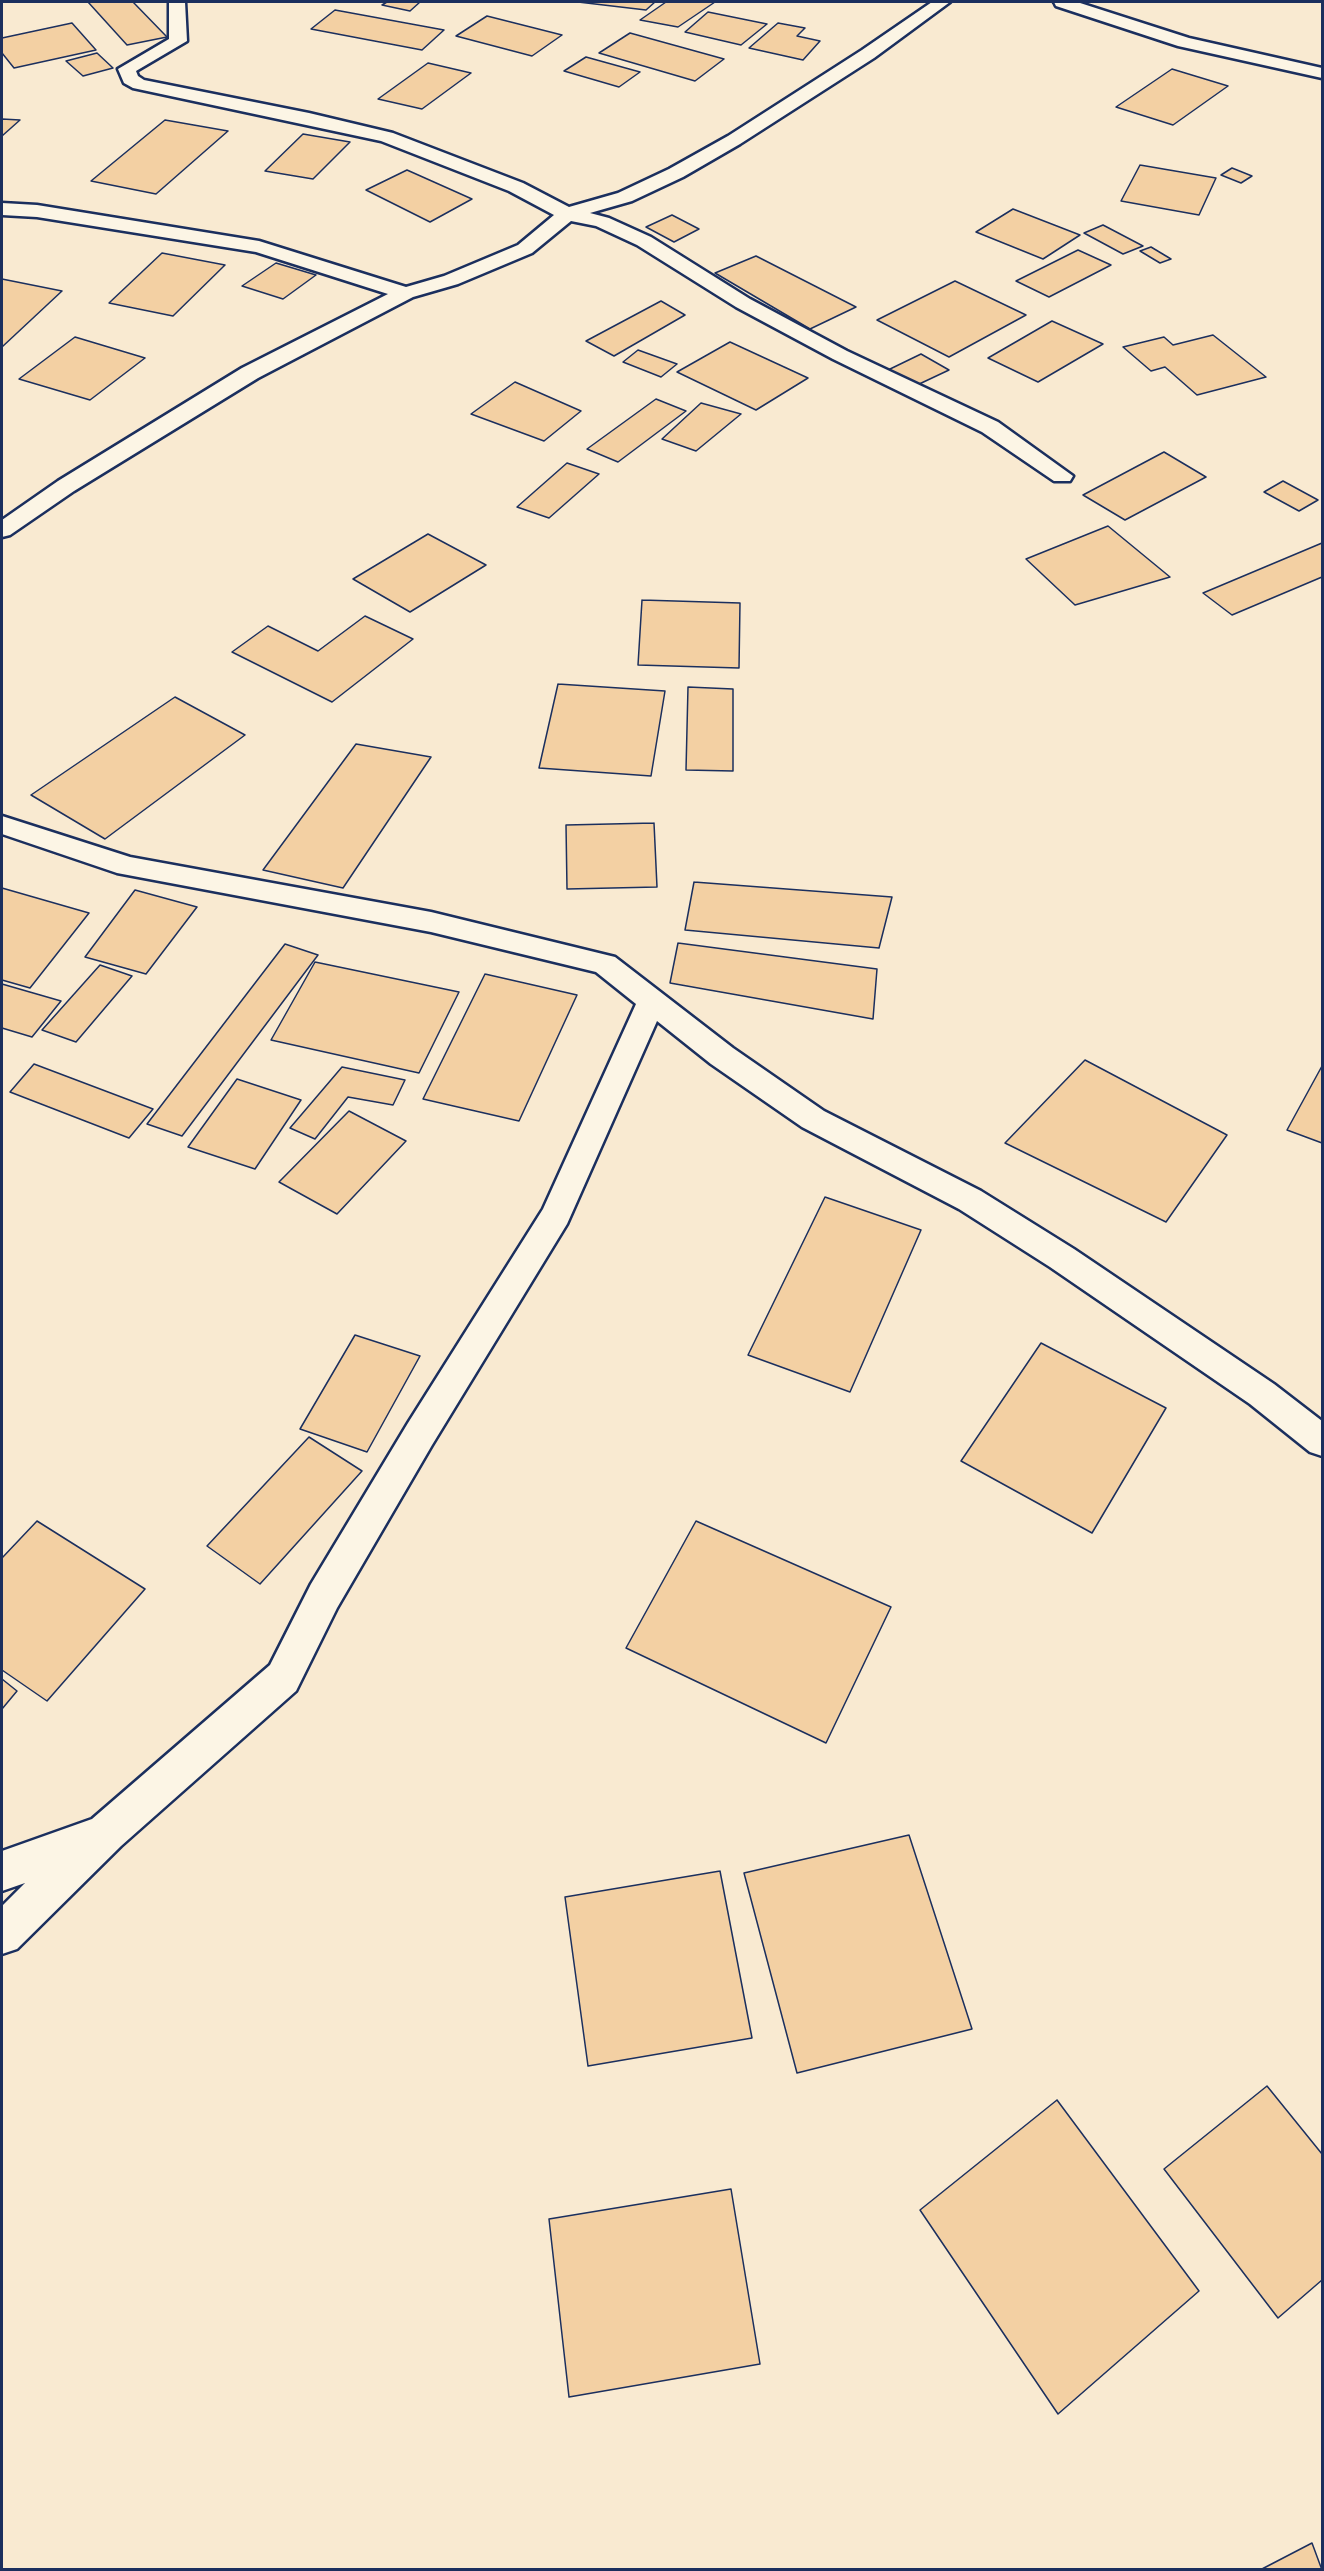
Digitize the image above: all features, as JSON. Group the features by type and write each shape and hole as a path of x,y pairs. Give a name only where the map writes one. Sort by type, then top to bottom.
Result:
{"street":[{"path":"177,2 175,11 178,41 127,69 130,79 140,84 309,118 387,137 516,187 567,214 602,222 644,241 743,303 840,355 990,427 1062,476"},
{"path":"2,530 66,486 250,373 406,293 451,280 525,249 567,214 625,197 676,173 734,140 868,54 942,2"},
{"path":"1062,2 1184,42 1323,73"},
{"path":"2,209 37,211 259,248 406,293"},
{"path":"2,825 127,866 431,922 605,964 722,1056 813,1119 970,1200 1062,1258 1253,1387 1323,1441"},
{"path":"2,1934 107,1832 284,1678 324,1596 420,1434 556,1215 652,1000"},
{"path":"2,1870 107,1832"}],"building":[{"path":"88,2 133,2 167,37 127,45"},
{"path":"387,2 420,2 410,11 382,5"},
{"path":"578,2 655,2 646,10"},
{"path":"666,2 715,2 678,27 640,20"},
{"path":"335,10 444,30 422,50 311,29"},
{"path":"708,12 767,24 741,45 685,32"},
{"path":"487,16 562,35 532,56 456,36"},
{"path":"72,23 96,50 14,68 2,53 2,38"},
{"path":"778,23 805,28 797,36 820,41 803,60 749,48"},
{"path":"630,33 724,59 695,81 599,53"},
{"path":"97,53 113,68 83,76 66,61"},
{"path":"586,57 640,72 619,87 564,71"},
{"path":"428,63 471,73 422,109 378,99"},
{"path":"1172,69 1228,86 1173,125 1116,107"},
{"path":"2,119 20,120 2,136"},
{"path":"165,120 228,131 156,194 91,181"},
{"path":"303,134 350,142 313,179 265,171"},
{"path":"1140,165 1216,178 1199,215 1121,201"},
{"path":"1232,168 1252,176 1241,183 1221,175"},
{"path":"407,170 472,199 430,222 366,190"},
{"path":"1013,209 1080,235 1043,259 976,232"},
{"path":"672,215 699,229 674,242 646,227"},
{"path":"1103,225 1143,246 1123,254 1084,233"},
{"path":"1151,247 1171,259 1160,263 1140,251"},
{"path":"1078,250 1111,265 1049,297 1016,281"},
{"path":"162,253 225,265 173,316 109,303"},
{"path":"756,256 856,307 810,329 715,273"},
{"path":"276,263 316,275 283,299 242,286"},
{"path":"2,279 62,291 2,347"},
{"path":"955,281 1026,315 949,357 877,320"},
{"path":"661,301 685,315 614,356 586,341"},
{"path":"1052,321 1103,344 1038,382 988,358"},
{"path":"1213,335 1266,377 1197,395 1165,367 1151,371 1123,347 1164,337 1173,345"},
{"path":"75,337 145,358 90,400 19,379"},
{"path":"730,342 808,378 756,410 677,372"},
{"path":"638,350 677,364 661,377 623,362"},
{"path":"921,354 949,370 915,386 888,370"},
{"path":"515,382 581,411 544,441 471,414"},
{"path":"656,399 686,411 618,462 587,449"},
{"path":"701,403 741,414 696,451 662,439"},
{"path":"1164,452 1206,477 1125,520 1083,495"},
{"path":"567,463 599,474 549,518 517,507"},
{"path":"1283,481 1318,500 1299,511 1264,492"},
{"path":"1108,526 1170,577 1075,605 1026,559"},
{"path":"428,534 486,565 410,612 353,579"},
{"path":"1322,543 1322,577 1232,615 1203,593"},
{"path":"642,600 740,603 739,668 638,665"},
{"path":"365,616 413,639 332,702 232,652 268,626 318,651"},
{"path":"558,684 665,691 651,776 539,768"},
{"path":"688,687 733,689 733,771 686,770"},
{"path":"175,697 245,735 105,839 31,795"},
{"path":"356,744 431,757 343,888 263,870"},
{"path":"654,823 657,887 567,889 566,825"},
{"path":"694,882 892,897 879,948 685,930"},
{"path":"2,888 89,913 30,988 2,980"},
{"path":"135,890 197,907 146,974 85,957"},
{"path":"678,943 877,969 873,1019 670,983"},
{"path":"285,944 318,955 182,1136 147,1124"},
{"path":"315,962 459,992 419,1073 271,1040"},
{"path":"100,965 132,976 76,1042 42,1030"},
{"path":"485,974 577,995 519,1121 423,1099"},
{"path":"2,984 61,1001 32,1037 2,1028"},
{"path":"1085,1060 1227,1135 1166,1222 1005,1143"},
{"path":"34,1064 153,1109 129,1138 10,1092"},
{"path":"1322,1066 1322,1143 1287,1130"},
{"path":"342,1067 405,1080 393,1105 348,1097 315,1139 290,1128"},
{"path":"237,1079 301,1100 255,1169 188,1147"},
{"path":"349,1111 406,1141 337,1214 279,1182"},
{"path":"825,1197 921,1230 850,1392 748,1355"},
{"path":"355,1335 420,1356 367,1452 300,1429"},
{"path":"1041,1343 1166,1408 1092,1533 961,1461"},
{"path":"309,1437 362,1471 260,1584 207,1546"},
{"path":"37,1521 145,1589 47,1701 2,1670 2,1558"},
{"path":"696,1521 891,1607 826,1743 626,1648"},
{"path":"2,1679 17,1691 2,1709"},
{"path":"909,1835 972,2029 797,2073 744,1873"},
{"path":"720,1871 752,2038 588,2066 565,1897"},
{"path":"1267,2086 1322,2154 1322,2280 1278,2318 1164,2169"},
{"path":"1057,2100 1199,2291 1058,2414 920,2210"},
{"path":"731,2189 760,2364 569,2397 549,2219"},
{"path":"1312,2543 1322,2570 1260,2570"}]}
